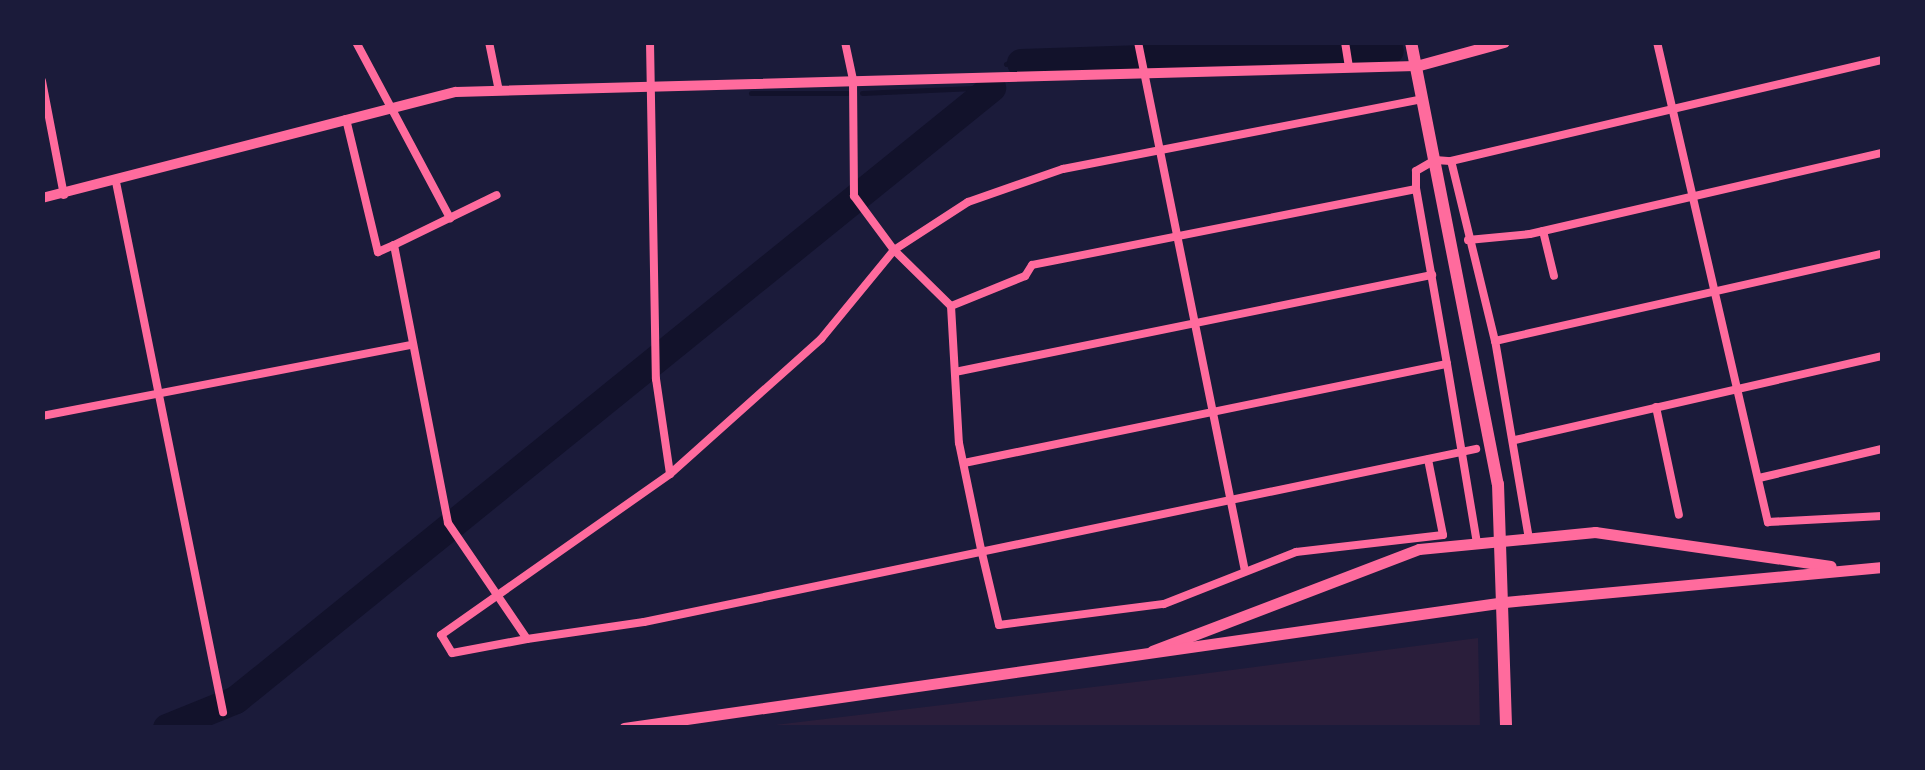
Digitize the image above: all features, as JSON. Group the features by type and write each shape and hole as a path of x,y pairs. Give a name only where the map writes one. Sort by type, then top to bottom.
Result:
{"main road":[{"path":"1411,42 1503,530 1506,728"},
{"path":"1416,66 1504,42"},
{"path":"1134,658 1336,576 1418,549 1594,532 1638,534 1798,564 1877,568"},
{"path":"624,728 1505,602 1877,568"}],"street":[{"path":"356,42 450,218"},
{"path":"489,42 499,92"},
{"path":"650,42 656,379 670,474"},
{"path":"845,42 853,81 854,196 894,250 950,306 964,463 999,625 1164,604 1296,552 1443,535 1428,458"},
{"path":"1657,42 1768,522 1882,516"},
{"path":"1345,44 1349,68"},
{"path":"1138,46 1209,412 1245,572"},
{"path":"1477,543 1416,171 1435,160 1451,161 1882,60"},
{"path":"42,198 456,92 1143,70 1416,66"},
{"path":"42,82 64,194"},
{"path":"1422,100 1159,151 1006,186 968,202 894,250 821,339 670,474 441,635 452,653 644,622 1476,448"},
{"path":"346,118 378,252 497,195"},
{"path":"1468,240 1542,231 1882,153"},
{"path":"1451,161 1495,341 1515,440 1529,540"},
{"path":"116,182 223,712"},
{"path":"950,306 1025,276 1032,265 1416,188"},
{"path":"1542,231 1554,276"},
{"path":"394,245 448,523 527,639"},
{"path":"1495,341 1882,254"},
{"path":"955,372 1432,274"},
{"path":"42,416 411,345"},
{"path":"1515,440 1882,356"},
{"path":"964,463 1447,364"},
{"path":"1656,407 1679,515"},
{"path":"1759,478 1882,450"}],"shaded area":[{"path":"1478,638 1480,727 758,727 1194,675"}],"waterway":[{"path":"1006,64 1029,53 1270,47"},
{"path":"1021,63 1390,51"},
{"path":"862,93 974,88"},
{"path":"167,728 236,700 992,88"},
{"path":"751,93 847,93"}]}
